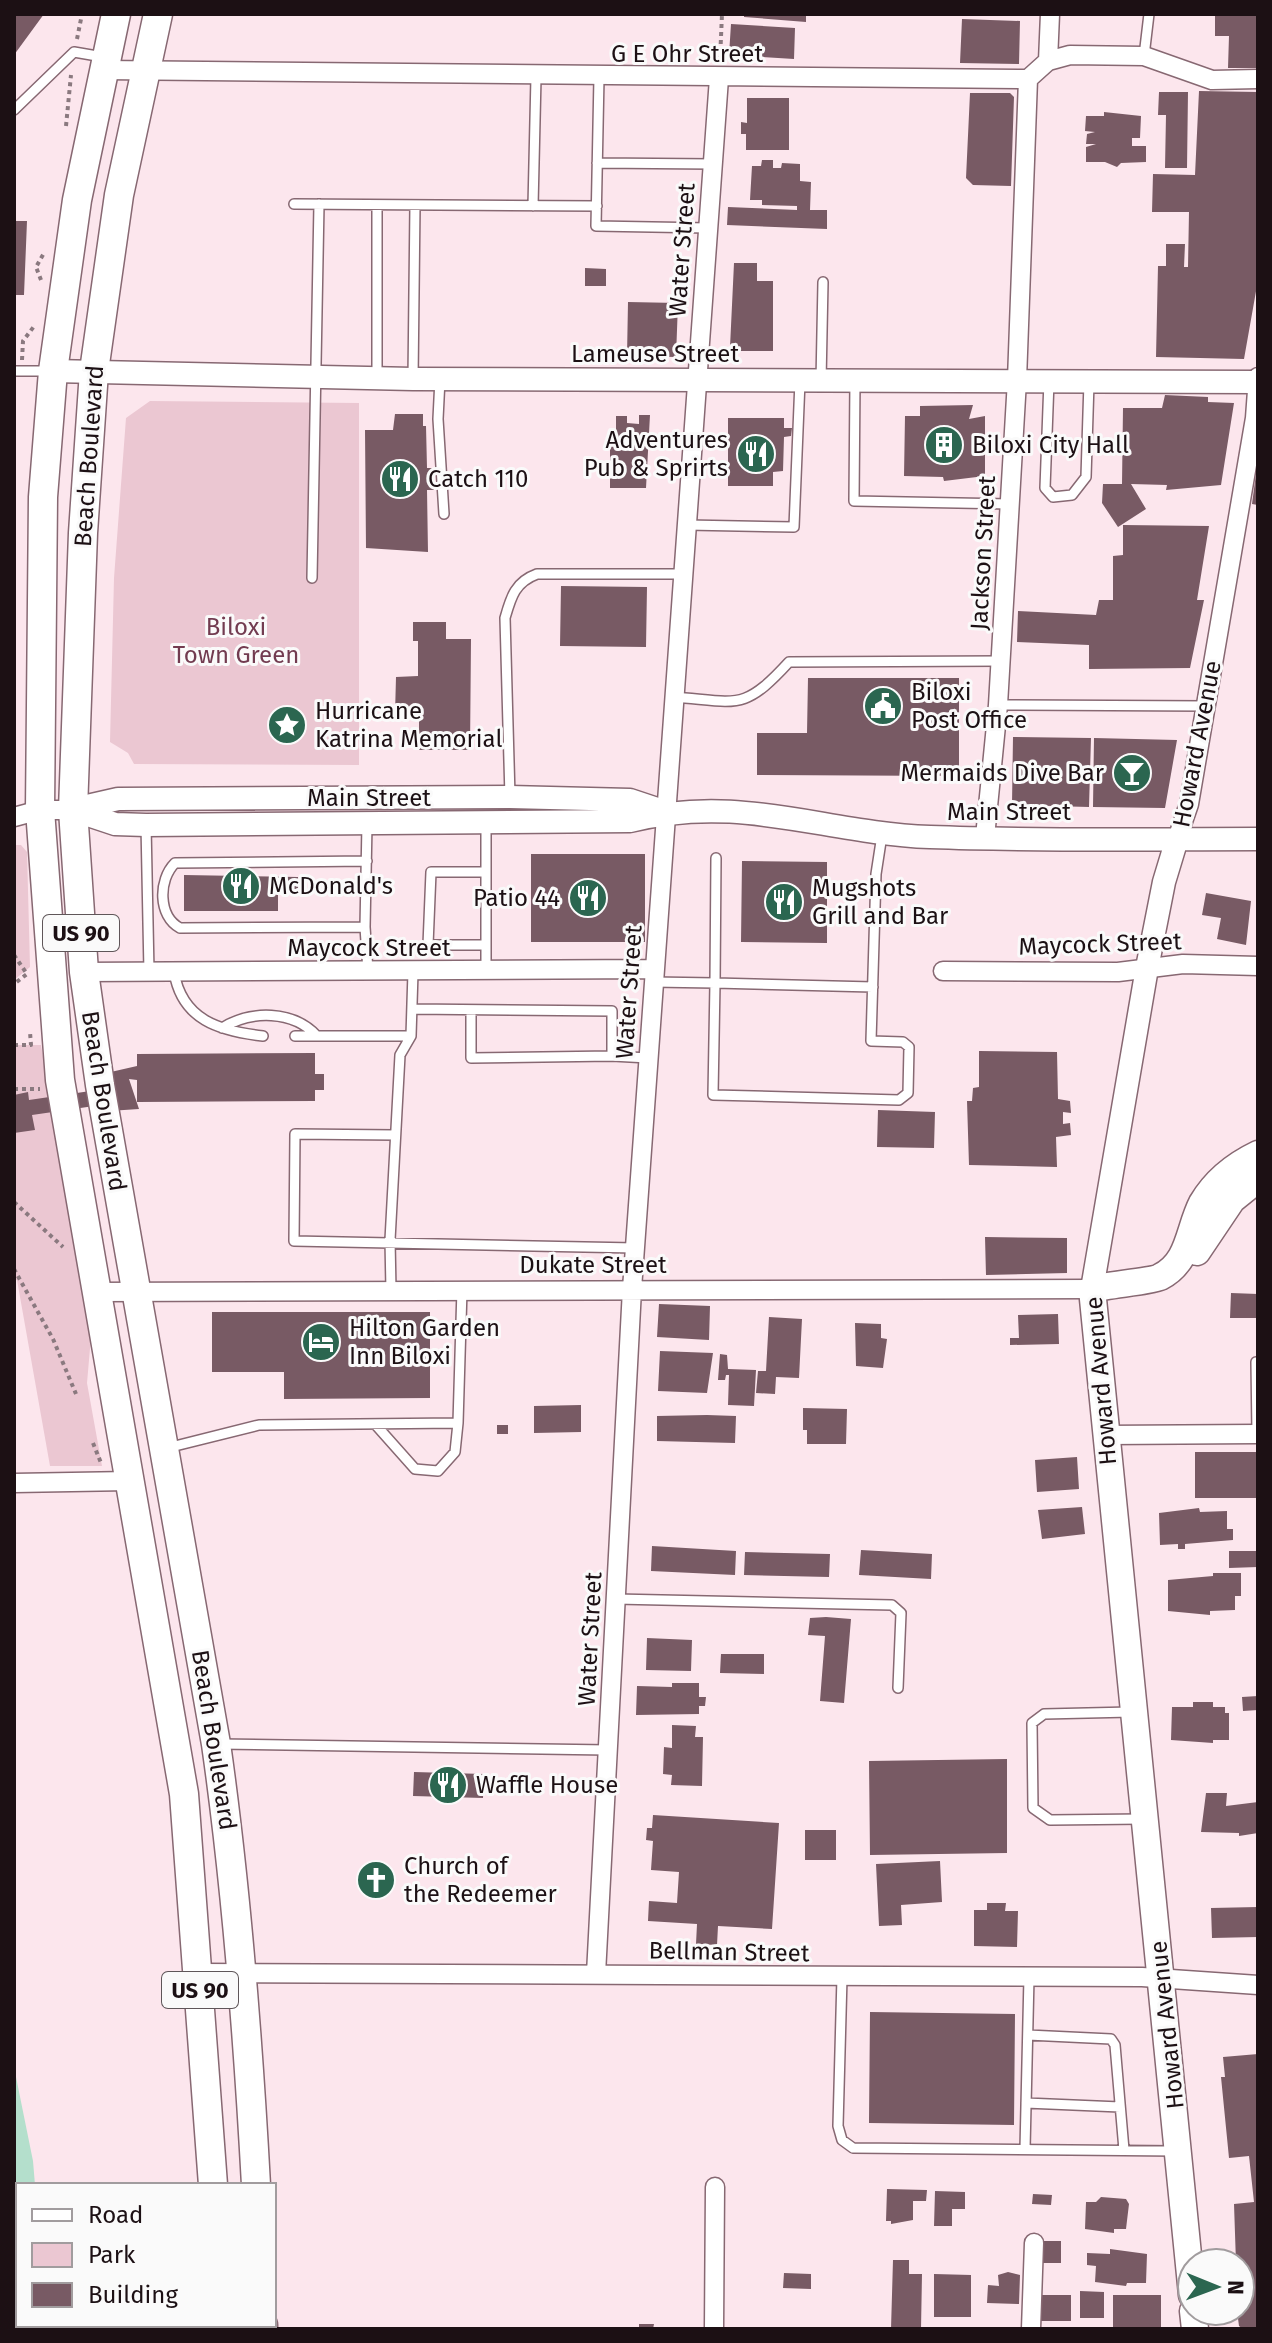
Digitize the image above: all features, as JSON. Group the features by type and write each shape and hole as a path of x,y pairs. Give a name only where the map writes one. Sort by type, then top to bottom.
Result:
{"main road":[{"name":"Beach Boulevard","path":"116,14 77,200 53,371 27,813 60,1080 94,1292 184,1794 213,2183"},
{"name":"Beach Boulevard","path":"158,14 143,73 114,226 94,371 83,533 73,810 84,972 134,1290 216,1744 244,1971 256,2183"},
{"path":"1092,1289 1127,1280 1156,1280 1172,1270 1185,1253 1203,1203 1221,1178 1258,1154"},
{"path":"1092,1289 1161,1291 1183,1276 1232,1200 1258,1179"},
{"name":"Howard Avenue","path":"1092,1289 1188,2247"}],"street":[{"path":"1048,61 1050,14"},
{"path":"1028,79 1048,61 1070,55 1144,56 1212,80 1258,79"},
{"name":"G E Ohr Street","path":"105,64 143,73 1028,79"},
{"name":"Water Street","path":"596,1974 632,1289 719,78"},
{"name":"Jackson Street","path":"985,837 998,705 1010,504 1028,79"},
{"name":"Lameuse Street","path":"53,371 413,379 1258,380"},
{"name":"Howard Avenue","path":"1092,1289 1164,882 1189,804 1255,418 1258,380"},
{"name":"Main Street","path":"27,813 73,810 118,799 367,796 630,800 666,812"},
{"name":"Main Street","path":"73,810 115,824 146,825 630,821 666,812 774,813 929,837 1258,839"},
{"name":"Maycock Street","path":"943,971 1118,972 1183,964 1258,966"},
{"name":"Maycock Street","path":"84,972 486,971 654,975"},
{"name":"Dukate Street","path":"94,1292 1092,1289"},
{"path":"1105,1435 1258,1434"},
{"path":"14,1483 129,1481"},
{"name":"Bellman Street","path":"199,1973 1029,1977 1163,1979 1258,1985"},
{"path":"714,2329 715,2187"},
{"path":"1031,2329 1034,2243"}],"lane":[{"path":"1144,56 1149,14"},
{"path":"14,110 74,52 105,64"},
{"path":"533,206 536,77"},
{"path":"599,77 596,226 708,228"},
{"path":"597,163 713,164"},
{"path":"294,204 597,206"},
{"path":"312,578 319,204"},
{"path":"377,205 377,378"},
{"path":"413,379 415,205"},
{"path":"687,525 794,527 823,282"},
{"path":"14,371 53,371"},
{"path":"440,379 438,419 444,514"},
{"path":"855,380 854,501 1010,504"},
{"path":"1049,381 1045,488 1053,497 1072,495 1086,477 1089,382"},
{"path":"510,797 505,618 512,594 524,579 537,574 683,574"},
{"path":"674,697 744,702 766,687 789,662 1001,661"},
{"path":"998,705 1206,706"},
{"path":"367,796 365,927 368,973"},
{"path":"486,823 486,971"},
{"path":"146,825 149,972"},
{"path":"716,858 713,1095 899,1100 908,1093 909,1047 903,1042 871,1041 876,874 883,832"},
{"path":"169,922 163,908 164,885 175,863 367,861"},
{"path":"486,872 431,872 428,945 486,945"},
{"path":"149,922 169,922 180,928 365,927"},
{"path":"174,972 177,994 185,1005 222,1028 263,1036"},
{"path":"391,1290 390,1240 400,1055 411,1036 413,972"},
{"path":"654,975 715,983 873,987"},
{"path":"412,1009 612,1011 612,1056"},
{"path":"471,1010 471,1058 648,1058"},
{"path":"222,1028 237,1019 252,1016 289,1017 304,1022 317,1036"},
{"path":"295,1036 411,1036"},
{"path":"395,1135 295,1134 294,1241 390,1240 635,1248"},
{"path":"375,1424 415,1469 438,1471 455,1452 462,1289"},
{"path":"1256,1362 1258,1434"},
{"path":"163,1449 259,1425 458,1423"},
{"path":"616,1599 892,1605 901,1613 898,1688"},
{"path":"1135,1712 1044,1714 1032,1723 1033,1808 1050,1820 1145,1819"},
{"path":"216,1744 608,1750"},
{"path":"842,1977 838,2126 842,2140 853,2148 1179,2151"},
{"path":"1025,2149 1029,1977"},
{"path":"1028,2035 1111,2039 1115,2045 1124,2150"},
{"path":"1026,2103 1120,2107"}],"path":[{"path":"719,78 722,14"},
{"path":"14,955 27,974 14,984"},
{"path":"14,1045 31,1045 30,1023"},
{"path":"14,1089 46,1089"},
{"path":"14,1202 63,1247"},
{"path":"14,1269 53,1339 76,1394"}],"green space":[{"name":"Biloxi Town Green","path":"150,401 359,403 359,765 134,764 128,753 110,742 114,578 126,418"},
{"path":"14,845 21,845 27,852 30,967 14,980"},
{"path":"14,1045 41,1045 91,1337 87,1383 102,1466 50,1466 17,1280 14,1280"}],"shaded area":[{"path":"14,2067 35,2183 16,2183 16,2327 42,2329 14,2329"}],"building":[{"path":"14,14 44,14 14,55"},
{"path":"744,14 806,14 806,22 744,17"},
{"path":"1215,14 1258,14 1258,68 1228,68 1229,36 1215,36"},
{"path":"962,19 1020,21 1019,64 960,63"},
{"path":"731,24 795,28 794,59 729,55"},
{"path":"1199,91 1258,92 1258,280 1244,359 1156,357 1158,266 1166,266 1166,244 1185,244 1184,267 1188,267 1189,212 1152,212 1153,174 1195,175"},
{"path":"1159,92 1188,92 1187,168 1165,168 1166,115 1158,115"},
{"path":"970,93 1010,93 1014,97 1011,186 973,185 966,178"},
{"path":"747,98 789,98 789,150 746,150 746,134 741,134 741,122 747,123"},
{"path":"1104,112 1141,116 1140,138 1132,138 1132,146 1146,146 1146,162 1121,163 1117,167 1105,162 1086,162 1086,147 1096,144 1086,144 1087,134 1095,132 1085,131 1086,116 1104,116"},
{"path":"762,160 773,160 773,168 781,168 782,163 800,164 800,181 811,182 810,210 827,210 827,229 727,225 728,207 797,210 797,206 762,205 762,200 750,200 752,166 761,166"},
{"path":"14,221 27,221 24,295 14,295"},
{"path":"734,263 757,263 757,281 773,281 773,351 733,351 730,347"},
{"path":"585,268 606,269 606,286 585,286"},
{"path":"628,302 678,303 676,357 627,356"},
{"path":"1165,395 1208,397 1208,402 1234,403 1221,485 1166,490 1167,485 1131,484 1146,509 1118,527 1102,503 1103,484 1122,484 1123,408 1162,408"},
{"name":"Biloxi City Hall","path":"973,405 969,419 985,416 985,476 944,481 943,477 904,476 905,416 920,416 920,406"},
{"name":"Catch 110","path":"395,414 423,414 423,426 426,426 427,468 434,468 434,490 427,490 428,552 366,548 365,430 393,430"},
{"path":"639,415 650,415 646,488 610,488 610,432 616,433 616,416 627,416 627,423 639,424"},
{"name":"Adventures Pub & Sprirts","path":"728,418 784,418 784,428 792,428 791,436 784,437 783,471 773,472 773,486 728,486"},
{"path":"1256,474 1258,505 1252,504"},
{"path":"1123,525 1209,526 1197,600 1204,600 1190,668 1089,669 1089,645 1017,642 1018,611 1096,615 1099,600 1113,600 1113,556 1123,555"},
{"path":"561,586 647,587 646,647 560,646"},
{"path":"413,622 446,622 446,639 471,639 470,750 419,750 419,714 395,714 396,677 418,676 418,641 413,641"},
{"name":"Biloxi Post Office","path":"808,678 959,678 959,776 757,775 757,733 807,733"},
{"path":"1013,737 1091,738 1089,807 1012,805"},
{"path":"1094,738 1177,740 1165,808 1093,807"},
{"name":"Patio 44","path":"531,854 645,854 645,942 531,942"},
{"path":"742,861 827,862 827,943 741,942"},
{"name":"McDonald's","path":"184,875 298,877 298,895 278,895 278,911 184,911"},
{"path":"1206,893 1251,901 1246,945 1217,939 1221,918 1202,915"},
{"path":"979,1051 1057,1052 1058,1099 1070,1101 1071,1113 1063,1112 1063,1124 1070,1123 1071,1135 1056,1137 1057,1167 969,1165 967,1101 972,1101 973,1088 979,1087"},
{"path":"315,1053 315,1074 324,1074 324,1090 315,1090 315,1101 137,1102 137,1080 129,1079 139,1109 109,1111 108,1104 32,1115 35,1130 14,1133 14,1095 28,1092 29,1100 104,1089 102,1074 137,1066 137,1054"},
{"path":"878,1110 935,1112 934,1148 877,1147"},
{"path":"985,1237 1067,1238 1067,1273 986,1275"},
{"path":"1231,1293 1258,1294 1258,1318 1230,1318"},
{"path":"659,1304 710,1306 709,1340 657,1337"},
{"name":"Hilton Garden Inn Biloxi","path":"212,1312 430,1312 430,1398 284,1399 284,1372 212,1372"},
{"path":"1058,1314 1059,1344 1010,1345 1010,1338 1019,1338 1018,1315"},
{"path":"769,1317 802,1319 799,1378 776,1377 775,1394 756,1393 758,1371 766,1371"},
{"path":"855,1323 881,1324 881,1338 887,1339 883,1368 856,1366"},
{"path":"660,1351 713,1353 707,1393 658,1391"},
{"path":"720,1354 727,1355 728,1369 756,1370 754,1406 728,1405 729,1375 725,1380 718,1380"},
{"path":"581,1405 581,1432 534,1433 534,1406"},
{"path":"803,1408 847,1409 846,1444 807,1444 807,1430 803,1430"},
{"path":"657,1416 736,1416 735,1443 657,1441"},
{"path":"497,1425 508,1425 508,1434 497,1434"},
{"path":"1195,1452 1258,1452 1258,1498 1195,1498"},
{"path":"1077,1457 1079,1489 1037,1492 1035,1460"},
{"path":"1082,1507 1085,1534 1042,1539 1038,1510"},
{"path":"1199,1508 1200,1512 1227,1511 1227,1529 1233,1529 1233,1540 1185,1544 1185,1549 1178,1549 1178,1544 1160,1545 1159,1513"},
{"path":"652,1546 736,1551 735,1575 651,1571"},
{"path":"861,1550 932,1554 931,1579 859,1575"},
{"path":"1229,1551 1258,1551 1258,1567 1229,1568"},
{"path":"745,1552 830,1554 829,1577 744,1575"},
{"path":"1213,1573 1241,1573 1241,1596 1235,1596 1235,1610 1210,1611 1210,1615 1168,1611 1168,1580 1213,1576"},
{"path":"810,1618 851,1619 844,1703 820,1701 825,1636 808,1635"},
{"path":"647,1638 692,1640 691,1671 646,1670"},
{"path":"721,1654 764,1654 764,1674 720,1673"},
{"path":"672,1683 699,1683 699,1697 706,1697 705,1706 699,1706 699,1714 636,1715 637,1686 672,1687"},
{"path":"1258,1696 1258,1710 1243,1711 1242,1697"},
{"path":"1193,1702 1213,1702 1213,1707 1225,1707 1225,1713 1229,1713 1229,1740 1213,1740 1213,1743 1171,1740 1172,1707 1193,1707"},
{"path":"672,1725 696,1726 695,1737 703,1737 702,1786 671,1785 672,1775 663,1774 664,1747 672,1748"},
{"path":"1007,1759 1007,1853 870,1855 869,1761"},
{"name":"Waffle House","path":"414,1772 484,1774 483,1798 413,1796"},
{"path":"1206,1793 1227,1793 1226,1806 1258,1802 1258,1833 1239,1836 1239,1833 1201,1832"},
{"path":"653,1815 779,1823 772,1929 718,1926 717,1945 696,1944 697,1924 648,1921 649,1901 677,1903 679,1872 651,1870 653,1841 646,1840 647,1828 652,1828"},
{"path":"805,1830 836,1830 836,1860 805,1860"},
{"path":"940,1861 942,1902 901,1905 902,1925 879,1926 876,1864"},
{"path":"987,1903 1006,1903 1005,1911 1018,1911 1017,1947 974,1946 974,1910 987,1910"},
{"path":"1258,1907 1258,1937 1212,1938 1211,1908"},
{"path":"870,2012 1015,2014 1014,2125 869,2123"},
{"path":"1258,2054 1258,2329 1240,2327 1256,2327 1256,2247 1235,2247 1234,2204 1254,2202 1249,2156 1229,2158 1221,2077 1225,2077 1223,2057"},
{"path":"887,2189 927,2190 926,2201 913,2201 913,2220 891,2224 891,2221 886,2221"},
{"path":"935,2191 965,2192 965,2209 952,2209 952,2226 934,2226"},
{"path":"1033,2194 1052,2195 1051,2205 1032,2204"},
{"path":"1101,2197 1126,2199 1129,2204 1126,2229 1114,2229 1114,2233 1085,2229 1086,2202 1096,2202"},
{"path":"1040,2241 1061,2241 1061,2263 1040,2263"},
{"path":"1110,2249 1147,2254 1146,2283 1127,2283 1126,2286 1095,2282 1096,2266 1087,2265 1087,2253 1110,2254"},
{"path":"893,2260 909,2260 909,2274 922,2274 921,2329 891,2329"},
{"path":"1008,2272 1020,2275 1019,2304 987,2303 988,2285 999,2286 998,2275"},
{"path":"784,2273 811,2274 811,2289 783,2288"},
{"path":"934,2274 971,2275 971,2317 934,2317"},
{"path":"1080,2291 1104,2292 1104,2318 1080,2318"},
{"path":"1040,2295 1071,2295 1071,2321 1040,2321"},
{"path":"1113,2295 1161,2295 1161,2329 1113,2329"},
{"path":"639,2324 654,2324 653,2329 639,2329"}],"place":[{"name":"Biloxi City Hall","path":"944,445"},
{"name":"Adventures Pub & Sprirts","path":"756,454"},
{"name":"Catch 110","path":"400,479"},
{"name":"Biloxi Post Office","path":"883,706"},
{"name":"Hurricane Katrina Memorial","path":"287,725"},
{"name":"Mermaids Dive Bar","path":"1132,773"},
{"name":"McDonald's","path":"241,886"},
{"name":"Patio 44","path":"588,898"},
{"name":"Mugshots Grill and Bar","path":"784,902"},
{"name":"Hilton Garden Inn Biloxi","path":"321,1342"},
{"name":"Waffle House","path":"448,1785"},
{"name":"Church of the Redeemer","path":"376,1880"}]}
